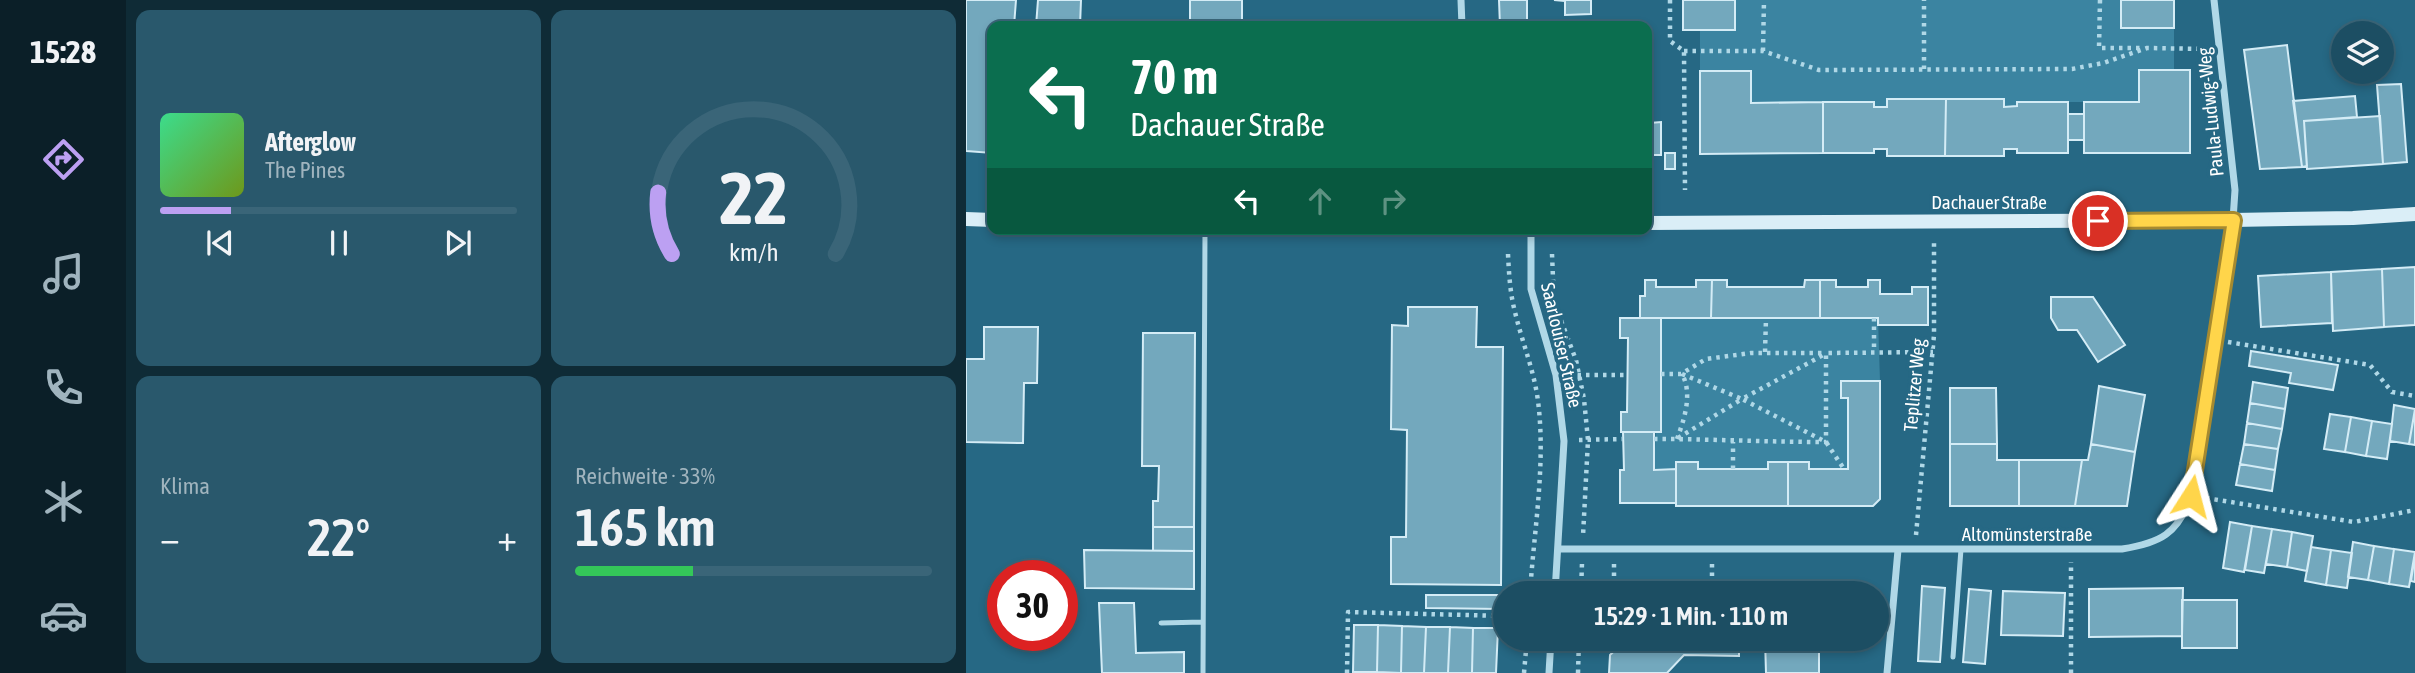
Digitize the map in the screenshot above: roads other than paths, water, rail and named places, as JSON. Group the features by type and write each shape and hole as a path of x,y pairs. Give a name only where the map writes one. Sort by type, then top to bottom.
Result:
{"main road":[{"name":"Dachauer Straße","path":"1652,223 2234,220 2415,214"},
{"path":"966,219 987,220"}],"street":[{"path":"1461,0 1462,21"},
{"name":"Paula-Ludwig-Weg","path":"2214,0 2235,190 2234,220"},
{"name":"Altomünsterstraße","path":"1558,549 2122,549 2148,545 2172,531 2185,515 2191,496 2234,220"},
{"name":"Saarlouiser Straße","path":"1531,235 1531,289 1556,375 1564,441 1556,581"},
{"path":"1887,673 1898,550"},
{"path":"1549,673 1550,651"}],"lane":[{"path":"1203,673 1205,235"},
{"path":"1953,657 1961,550"},
{"path":"1161,623 1203,622"}]}
